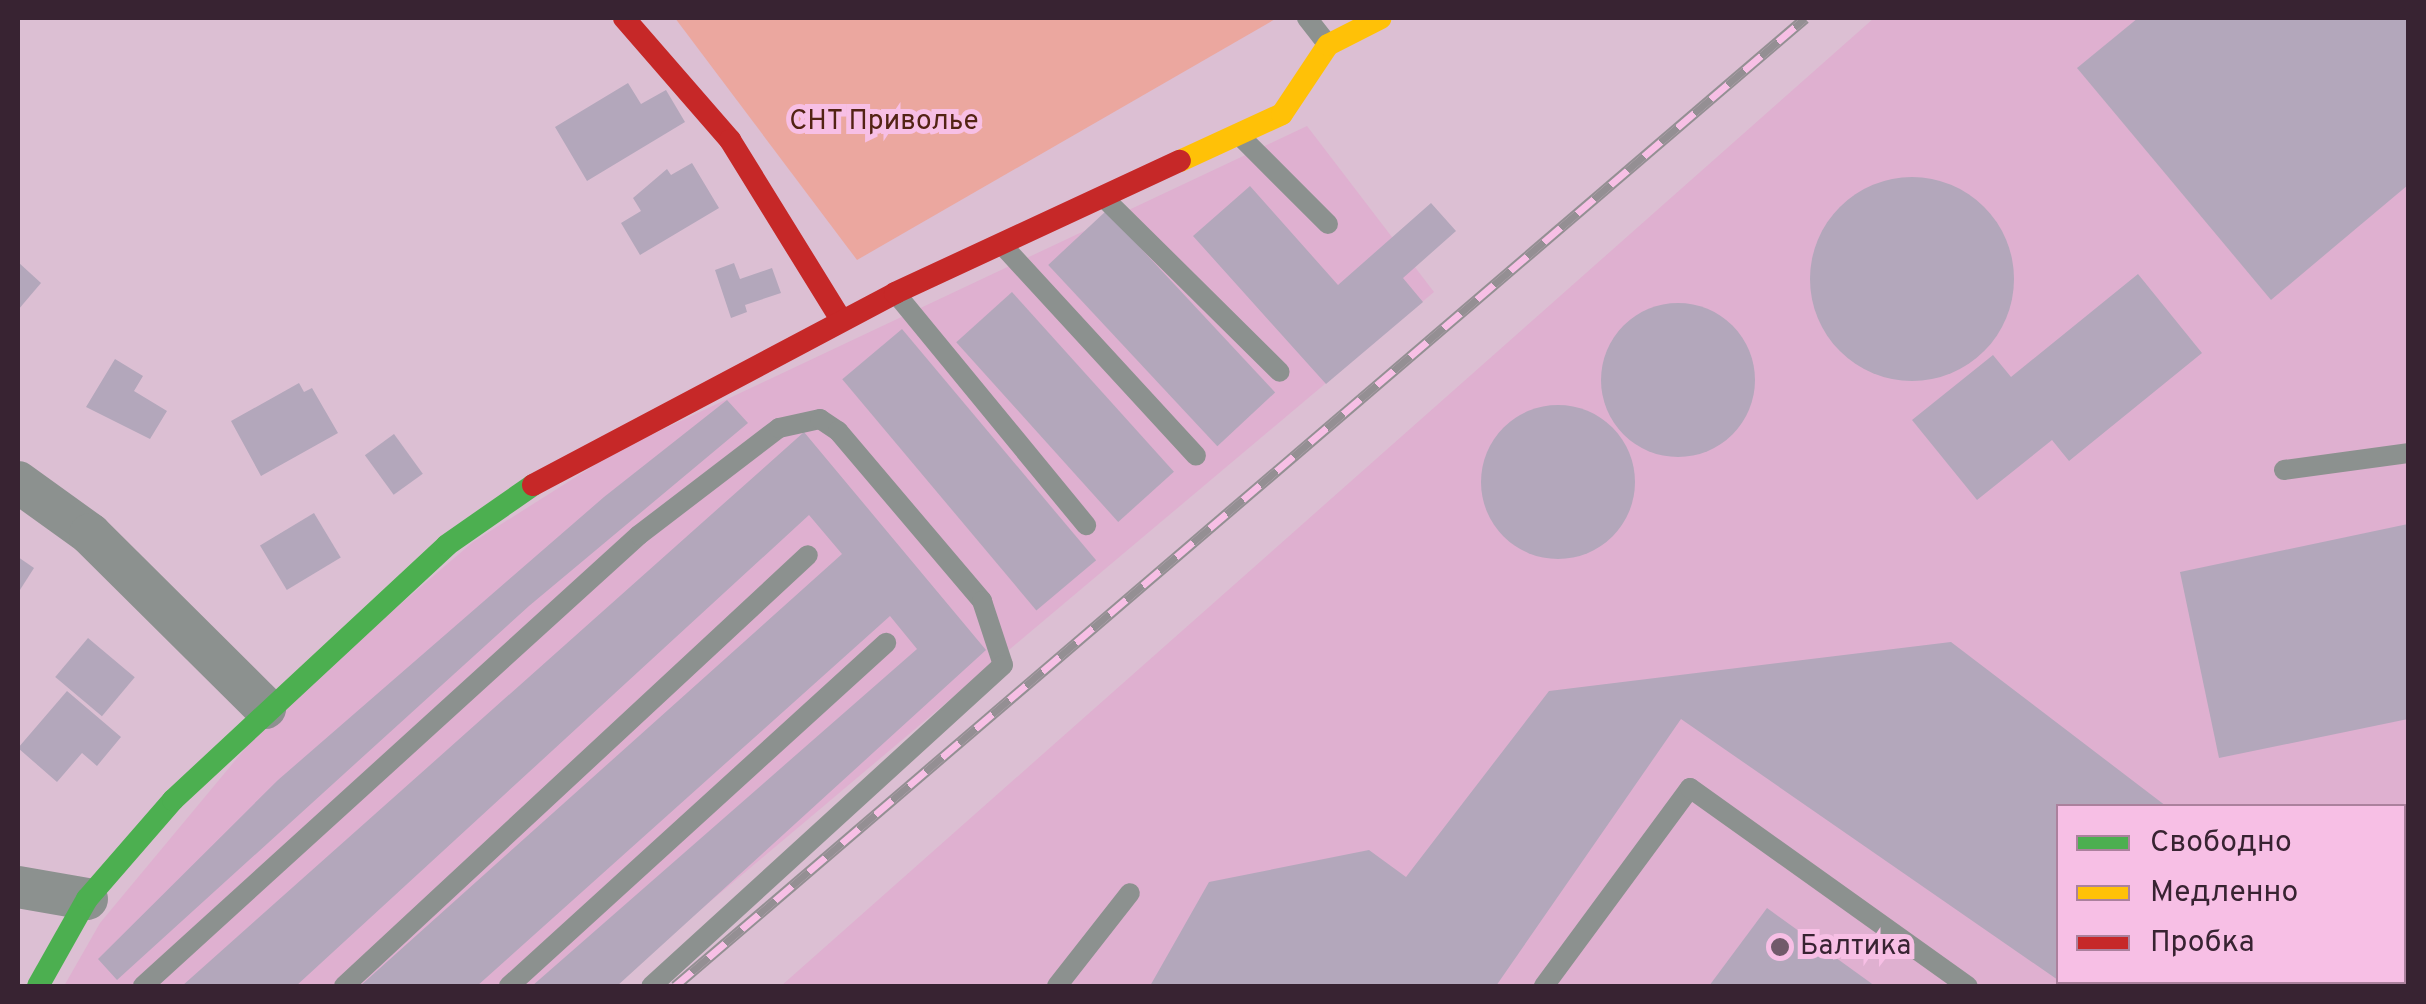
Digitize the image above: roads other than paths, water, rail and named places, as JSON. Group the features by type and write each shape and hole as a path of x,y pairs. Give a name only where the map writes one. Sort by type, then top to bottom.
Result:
{"street":[{"path":"624,18 730,140 841,320"},
{"path":"38,986 86,899 265,708 447,545 519,492 841,320 1282,114 1328,45 1381,18"},
{"path":"18,482 79,524 265,708"},
{"path":"18,887 86,899"}],"lane":[{"path":"1307,18 1328,45"},
{"path":"1238,134 1328,224"},
{"path":"1103,197 1280,372"},
{"path":"1001,244 1196,456"},
{"path":"896,293 1086,525"},
{"path":"142,986 638,535 779,428 820,418 838,431 982,601 1003,666 652,986"},
{"path":"2284,470 2408,453"},
{"path":"344,986 808,555"},
{"path":"509,986 886,643"},
{"path":"1544,986 1690,788 1968,986"},
{"path":"1057,986 1130,893"}],"railway":[{"path":"675,986 1805,18"}],"place":[{"name":"Балтика","path":"1780,947"}],"park label":[{"name":"СНТ Приволье","path":"884,122"}]}
